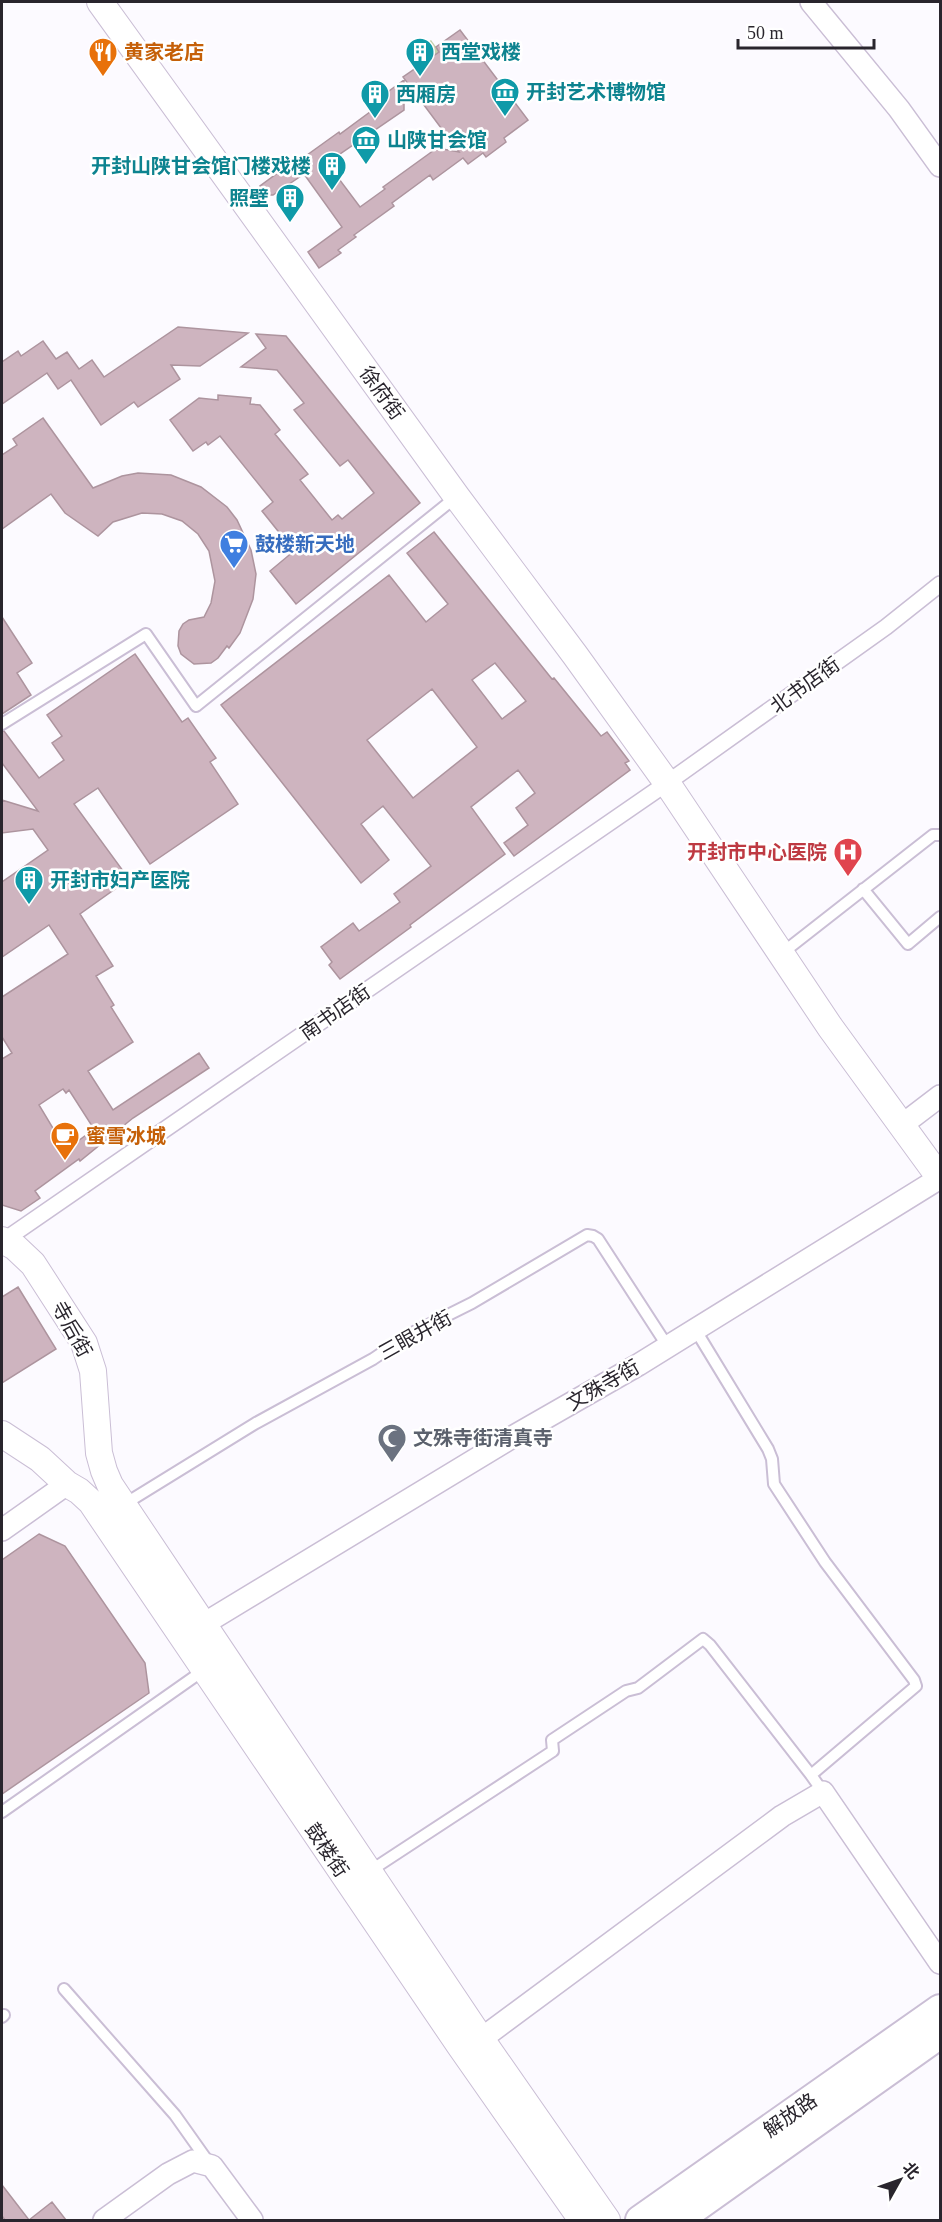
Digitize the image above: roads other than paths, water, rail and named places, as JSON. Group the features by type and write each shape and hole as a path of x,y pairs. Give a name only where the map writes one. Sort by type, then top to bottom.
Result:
{"main road":[{"name":"解放路","path":"640,2220 940,2009"},
{"name":"解放路","path":"678,2220 940,2034"}],"street":[{"name":"徐府街","path":"100,2 457,497 667,783 830,1027 940,1178"},
{"path":"811,2 899,109 940,166"},
{"name":"北书店街","path":"667,783 886,627 940,584"},
{"name":"南书店街","path":"2,1240 667,783"},
{"path":"902,1125 940,1096"},
{"name":"文殊寺街","path":"202,1624 514,1436 668,1347 940,1178"},
{"name":"寺后街","path":"2,1240 15,1247 33,1264 84,1343 93,1371 99,1453 104,1471 123,1505"},
{"path":"2,1434 40,1459 67,1484 2,1530"},
{"name":"鼓楼街","path":"67,1484 91,1502 460,2046 582,2220"},
{"name":"鼓楼街","path":"123,1505 481,2038 607,2220"},
{"path":"481,2038 782,1816 817,1783 940,1963"},
{"path":"104,2220 168,2174 193,2161 212,2166 252,2220"}],"lane":[{"path":"2,724 146,634 196,706 457,497"},
{"path":"781,954 933,835 940,835"},
{"path":"863,890 908,944 940,917"},
{"name":"三眼井街","path":"123,1505 256,1423 373,1359 410,1334 472,1303 587,1235 598,1239 668,1347"},
{"path":"369,1872 553,1751 552,1740 626,1691 638,1688 703,1638 711,1645 817,1783 916,1686 914,1680 825,1562 774,1484 772,1459 768,1449 695,1329"},
{"path":"2,1812 204,1670"},
{"path":"64,1989 175,2115 212,2166"}],"place":[{"name":"黄家老店","path":"103,78"},
{"name":"西堂戏楼","path":"420,78"},
{"name":"开封艺术博物馆","path":"505,118"},
{"name":"西厢房","path":"375,120"},
{"name":"山陕甘会馆","path":"366,166"},
{"name":"开封山陕甘会馆门楼戏楼","path":"332,192"},
{"name":"照壁","path":"290,224"},
{"name":"鼓楼新天地","path":"234,570"},
{"name":"开封市中心医院","path":"848,878"},
{"name":"开封市妇产医院","path":"29,906"},
{"name":"蜜雪冰城","path":"65,1162"},
{"name":"文殊寺街清真寺","path":"392,1464"}]}
